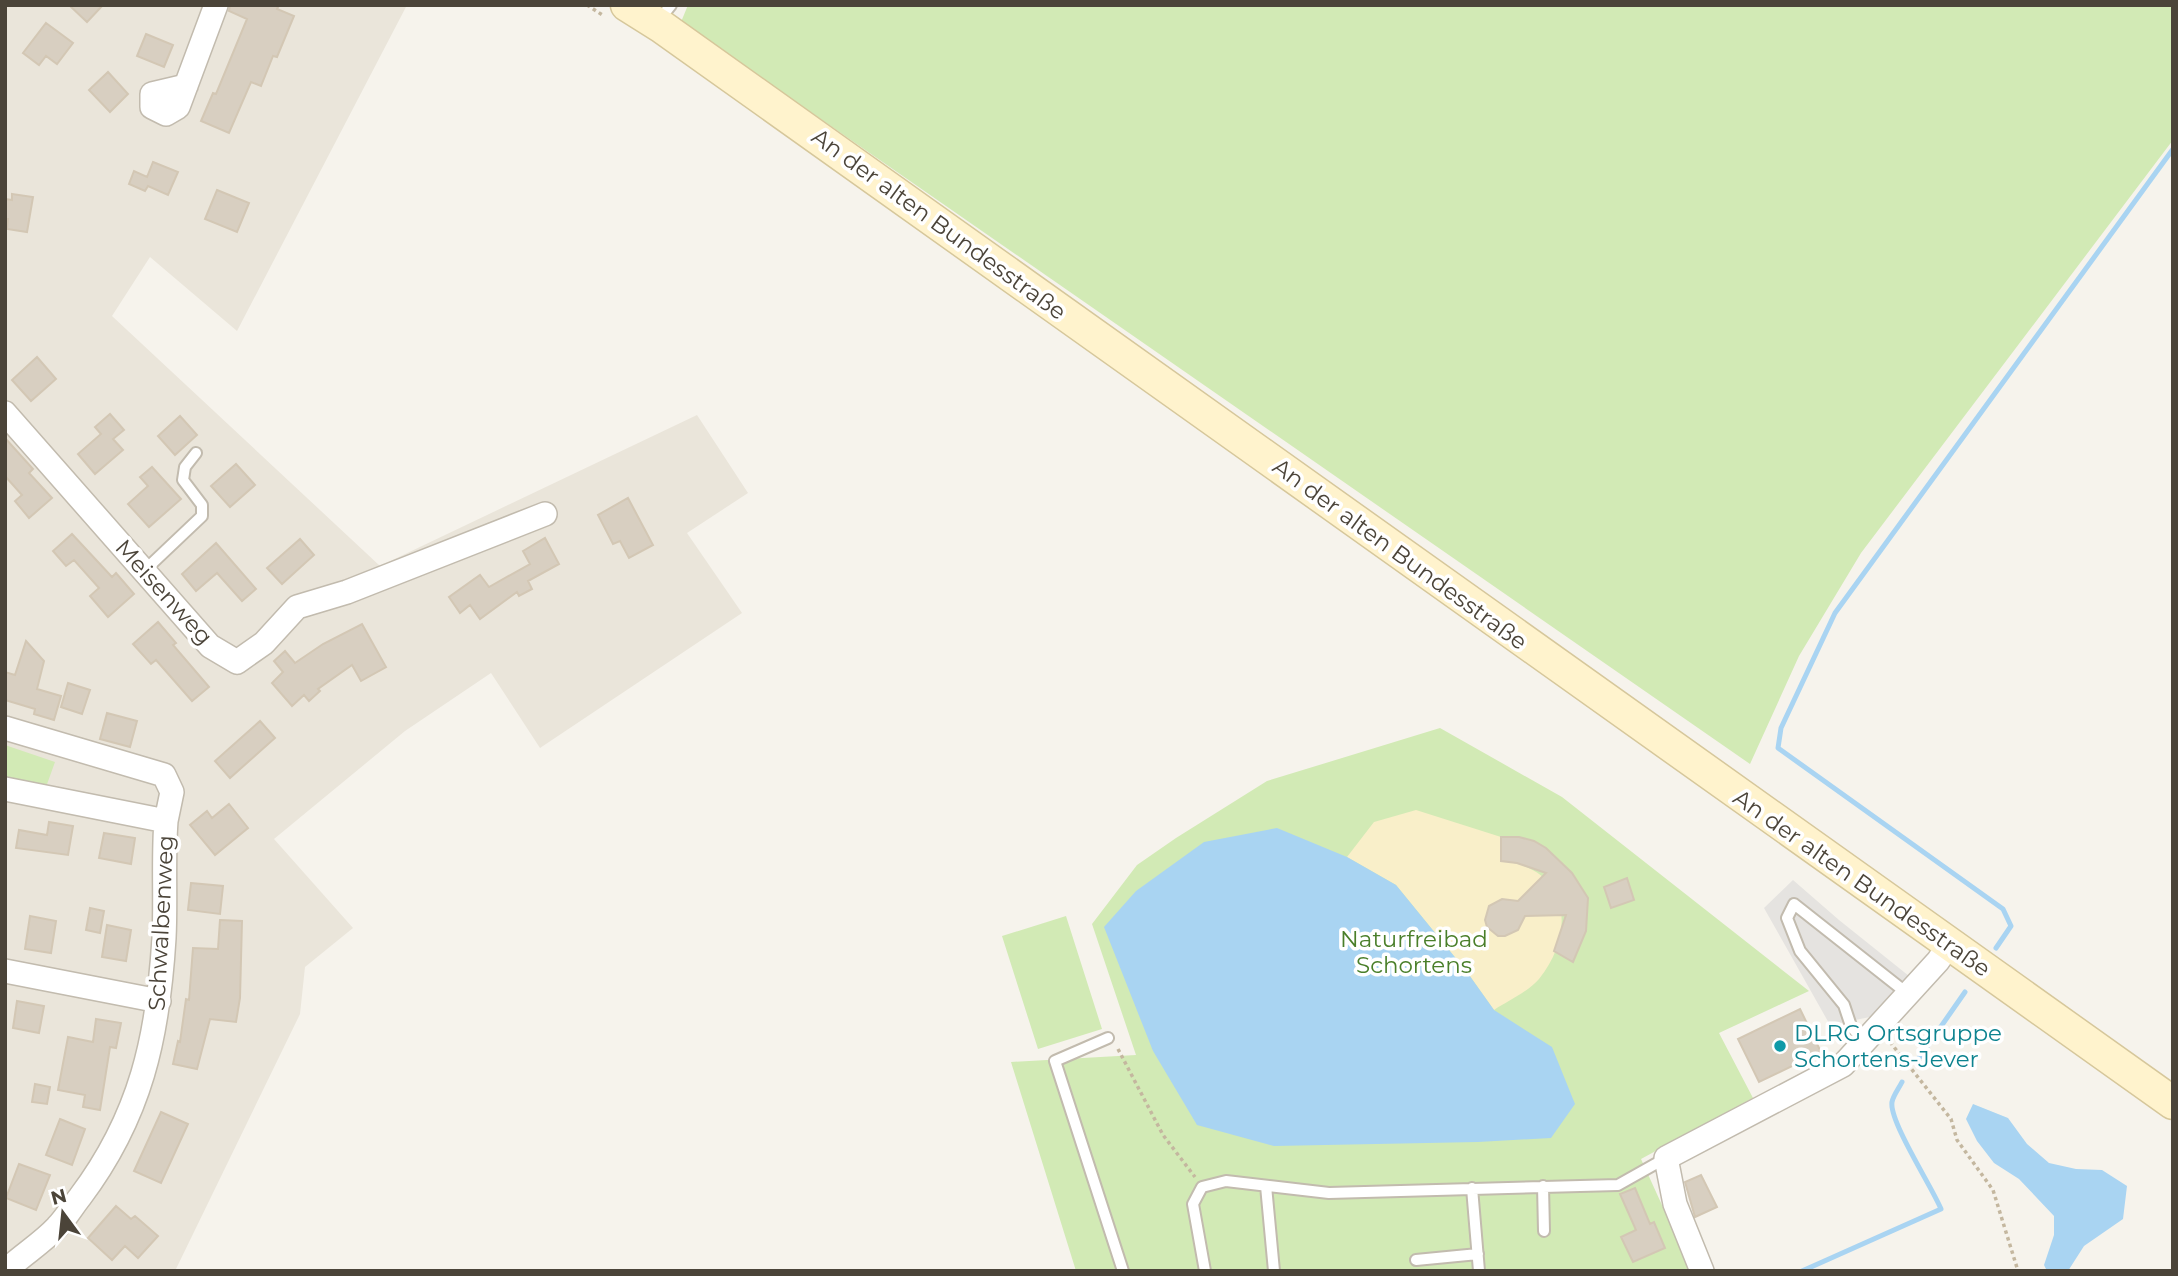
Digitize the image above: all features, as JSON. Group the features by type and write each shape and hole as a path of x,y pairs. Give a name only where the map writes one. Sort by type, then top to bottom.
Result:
{"street":[{"path":"186,86 216,5"},
{"name":"An der alten Bundesstraße","path":"627,5 664,14 1949,946 2173,1103"},
{"name":"Meisenweg","path":"5,413 210,646 237,662 264,643 297,607 347,592 545,514"},
{"name":"Schwalbenweg","path":"5,727 164,775 172,792 163,859 164,934 159,1001 153,1041 132,1106 102,1167 57,1227 12,1265 5,1267"},
{"path":"5,789 166,821"},
{"path":"1702,1271 1675,1204 1666,1158 1843,1065 1949,946"},
{"path":"5,971 159,1001"}],"lane":[{"path":"144,571 201,516 202,505 183,480 184,467 196,453"},
{"path":"1870,1035 1851,1026 1844,1005 1800,951 1787,918 1794,904 1908,994"},
{"path":"1108,1038 1055,1061 1123,1271"},
{"path":"1205,1271 1193,1204 1202,1187 1226,1181 1329,1193 1618,1185 1666,1158"},
{"path":"1266,1186 1275,1271"},
{"path":"1543,1186 1544,1231"},
{"path":"1472,1188 1479,1271"},
{"path":"1416,1260 1478,1254"}],"path":[{"path":"1870,1035 1951,1119 1957,1140 1993,1190 2018,1271"},
{"path":"1108,1038 1111,1037 1163,1135 1202,1187"}],"shaded area":[{"path":"5,5 407,5 237,331 150,257 112,316 380,566 697,415 748,493 687,533 742,613 540,748 491,673 405,731 274,839 353,928 305,967 300,1014 175,1271 5,1271"},
{"path":"1793,880 1914,980 1880,1015 1830,1025 1764,908"}],"green space":[{"path":"688,5 2173,5 2173,140 1861,553 1799,656 1750,764 681,22"},
{"name":"Naturfreibad Schortens","path":"1440,728 1562,797 1809,991 1719,1033 1753,1098 1641,1159 1692,1271 1076,1271 1011,1062 1136,1055 1092,924 1137,865 1267,781"},
{"path":"5,745 55,762 46,787 5,779"},
{"path":"1066,916 1102,1029 1038,1049 1002,936"}],"sand":[{"path":"1416,810 1501,837 1502,861 1524,866 1541,876 1553,889 1560,905 1562,923 1559,942 1551,961 1535,983 1494,1010 1467,972 1396,885 1347,857 1374,822"}],"water":[{"path":"1277,828 1347,857 1396,885 1467,972 1494,1010 1552,1047 1575,1104 1551,1138 1274,1146 1197,1125 1153,1051 1104,927 1136,891 1204,842"},
{"path":"1973,1104 2008,1118 2027,1144 2049,1163 2076,1169 2102,1170 2127,1186 2123,1219 2084,1246 2068,1271 2047,1271 2044,1265 2054,1235 2054,1216 2019,1179 1994,1163 1977,1141 1966,1119"}],"building":[{"path":"69,5 103,5 87,22"},
{"path":"230,5 279,5 277,9 294,16 277,57 273,56 261,86 251,82 229,133 201,121 213,93 216,94 247,19 229,11"},
{"path":"46,23 73,43 57,64 46,56 39,65 23,53"},
{"path":"146,34 173,45 164,67 137,56"},
{"path":"108,72 128,94 110,112 89,90"},
{"path":"153,162 178,172 168,195 148,186 145,191 129,184 134,171 147,177"},
{"path":"217,190 249,203 237,232 205,219"},
{"path":"12,194 33,197 27,232 7,229 5,199 12,200"},
{"path":"37,357 56,379 31,401 12,380"},
{"path":"110,414 124,430 113,439 123,450 95,474 78,454 101,434 95,427"},
{"path":"180,416 197,435 175,455 158,436"},
{"path":"5,438 33,469 29,473 52,498 29,518 15,501 22,495 5,476"},
{"path":"236,464 255,485 230,507 211,486"},
{"path":"152,467 181,499 149,527 128,504 148,486 140,477"},
{"path":"628,498 653,545 629,558 620,541 613,544 598,515"},
{"path":"72,534 112,577 116,573 134,594 108,617 90,596 99,588 74,560 66,566 53,551"},
{"path":"545,538 559,564 528,581 532,589 519,596 517,592 480,619 470,605 460,613 449,597 480,575 489,587 530,564 523,551"},
{"path":"300,539 314,555 282,584 267,568"},
{"path":"216,543 256,589 242,601 217,573 196,591 182,574"},
{"path":"158,622 176,643 173,645 209,687 192,701 156,660 151,664 133,644"},
{"path":"362,624 386,667 361,681 352,665 318,689 320,691 309,701 304,695 292,706 272,683 283,672 274,661 285,651 295,663 323,644"},
{"path":"26,641 44,661 37,689 61,696 54,720 34,714 35,709 5,700 5,672 15,675"},
{"path":"68,683 90,690 82,714 61,707"},
{"path":"107,713 137,721 130,747 100,739"},
{"path":"260,721 275,738 230,778 215,761"},
{"path":"229,804 248,828 215,855 190,825 207,811 212,818"},
{"path":"49,822 73,826 68,855 16,848 19,830 47,835"},
{"path":"104,833 135,838 131,864 99,858"},
{"path":"1501,837 1519,837 1546,848 1572,873 1588,898 1586,931 1573,962 1554,951 1566,915 1525,916 1518,930 1505,936 1498,936 1487,927 1485,920 1489,906 1502,899 1518,901 1546,873 1517,863 1501,861"},
{"path":"1627,878 1634,900 1611,908 1604,887"},
{"path":"191,883 223,886 220,914 188,910"},
{"path":"90,908 104,911 100,933 86,930"},
{"path":"30,916 56,921 51,953 25,949"},
{"path":"220,920 242,921 240,998 236,1022 210,1019 197,1069 173,1064 178,1041 180,1042 186,999 189,1000 193,948 218,949"},
{"path":"107,925 131,930 126,961 102,957"},
{"path":"17,1001 44,1006 39,1033 13,1028"},
{"name":"DLRG Ortsgruppe Schortens-Jever","path":"1800,1009 1821,1052 1759,1082 1738,1039"},
{"path":"96,1019 121,1023 116,1048 110,1047 100,1110 83,1107 85,1095 58,1090 68,1037 93,1042"},
{"path":"35,1084 50,1087 47,1104 32,1102"},
{"path":"161,1112 188,1124 161,1183 134,1171"},
{"path":"60,1119 85,1129 72,1165 46,1155"},
{"path":"19,1164 50,1175 36,1210 6,1198"},
{"path":"1701,1175 1717,1207 1695,1217 1685,1182"},
{"path":"1635,1188 1650,1224 1654,1222 1665,1248 1633,1262 1621,1237 1636,1230 1620,1194"},
{"path":"116,1206 131,1219 135,1216 158,1236 138,1258 125,1246 112,1260 88,1238"}],"waterway":[{"path":"1996,948 2011,926 2003,909 1778,748 1781,728 1835,613 2173,149"},
{"path":"1919,1058 1965,992"},
{"path":"1802,1271 1941,1209 1897,1124 1893,1111 1892,1102 1902,1082"}],"place":[{"name":"DLRG Ortsgruppe Schortens-Jever","path":"1780,1046"}]}
